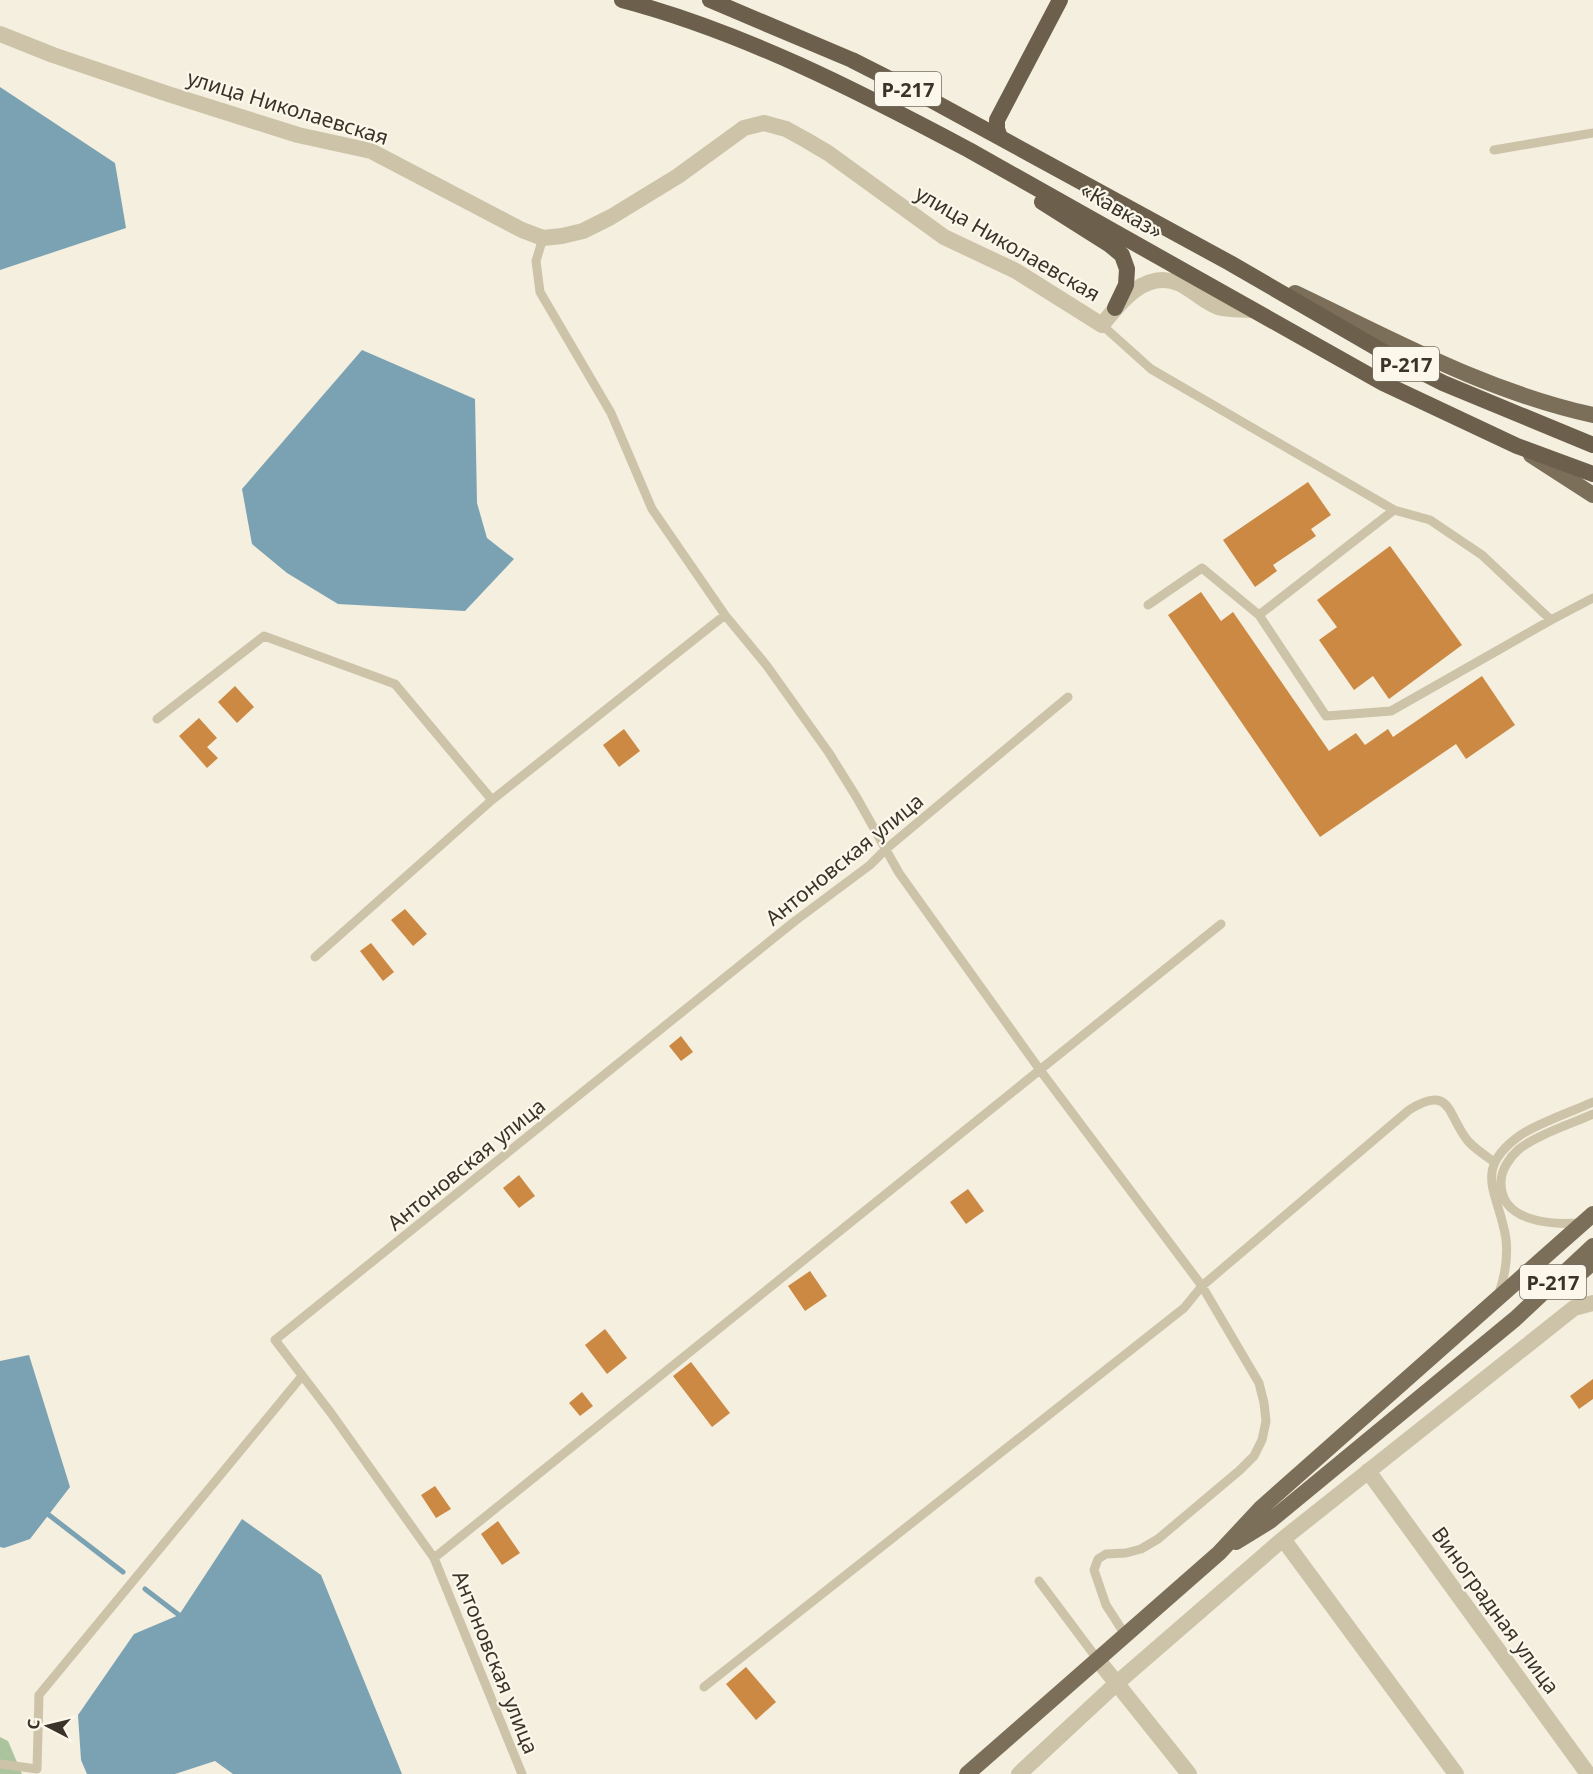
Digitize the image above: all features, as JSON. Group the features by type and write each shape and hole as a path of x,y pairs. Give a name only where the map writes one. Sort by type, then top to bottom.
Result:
{"highway":[{"name":"«Кавказ»","path":"622,0 698,24 818,74 914,121 1009,172 1383,383 1517,446 1593,474"},
{"name":"«Кавказ»","path":"710,0 852,60 980,127 998,128 1394,358 1443,383 1593,445"},
{"path":"998,128 1060,0"},
{"path":"1009,172 1020,189 1110,245 1122,255 1127,269 1126,285 1115,308"}],"main road":[{"path":"1230,263 1453,369 1508,391 1561,408 1593,415"},
{"path":"1517,446 1593,495"},
{"path":"967,1774 1218,1554 1261,1508 1590,1218"},
{"name":"Р-217","path":"1515,1319 1593,1246"},
{"name":"Р-217","path":"1515,1319 1560,1290 1593,1262"},
{"path":"1218,1554 1270,1521 1515,1319"}],"street":[{"name":"улица Николаевская","path":"0,34 266,125 298,135 371,151 522,230 543,238 583,231 611,218 678,176 744,128 764,123 786,129 828,153 944,237 1016,271 1102,325"},
{"path":"1102,325 1133,290 1145,283 1164,280 1178,283 1219,307 1251,310"},
{"path":"1019,1774 1117,1683 1283,1539 1574,1308 1593,1303"},
{"name":"Виноградная улица","path":"1368,1472 1588,1774"},
{"path":"1283,1539 1456,1774"},
{"path":"1098,1660 1189,1774"}],"lane":[{"path":"1494,150 1593,133"},
{"path":"543,238 536,261 540,292 611,413 652,509 725,615 767,666 829,753 899,873 1040,1070 1202,1286 1259,1383 1266,1420 1262,1440 1254,1456 1158,1539 1141,1549 1106,1554 1098,1559 1094,1570 1106,1605 1126,1636"},
{"name":"улица Николаевская","path":"1102,325 1151,369 1394,510 1430,520 1482,555 1551,620"},
{"path":"1259,615 1394,510"},
{"path":"1148,605 1202,568 1259,615 1326,716 1391,711 1593,598"},
{"path":"315,957 492,800 725,615"},
{"path":"158,719 264,636 395,684 492,800"},
{"name":"Антоновская улица","path":"522,1774 434,1558 331,1413 275,1340 795,921 870,865 886,849 1068,697"},
{"path":"434,1558 1221,924"},
{"path":"704,1687 1184,1308 1202,1286 1409,1110 1424,1101 1437,1099 1447,1105 1469,1142 1494,1162"},
{"path":"1496,1301 1503,1282 1507,1259 1506,1238 1490,1180 1494,1162 1523,1134 1593,1102"},
{"path":"1590,1218 1558,1225 1519,1214 1506,1206 1501,1192 1501,1176 1507,1163 1518,1150 1593,1114"},
{"path":"0,1764 39,1772 39,1695 302,1376"},
{"path":"1039,1581 1098,1660"}],"green space":[{"path":"0,1737 8,1741 22,1774 0,1774"}],"water":[{"path":"0,87 115,163 126,228 0,270"},
{"path":"362,350 475,399 477,503 487,538 514,559 465,611 338,604 287,573 252,544 242,489"},
{"path":"29,1355 70,1487 30,1539 4,1548 0,1547 0,1361"},
{"path":"242,1519 321,1575 402,1774 233,1774 215,1761 175,1774 87,1774 81,1760 78,1715 134,1634 179,1615"}],"building":[{"path":"1308,482 1331,515 1311,529 1316,536 1273,565 1277,571 1255,587 1223,540"},
{"path":"1390,546 1462,645 1389,699 1373,676 1354,690 1319,640 1337,627 1317,600"},
{"path":"1201,592 1221,621 1233,612 1329,751 1356,733 1365,745 1388,729 1393,737 1482,676 1515,725 1466,759 1456,744 1320,837 1168,615"},
{"path":"235,686 254,707 237,723 218,702"},
{"path":"199,718 217,738 207,747 218,758 207,768 179,736"},
{"path":"624,729 640,751 619,767 603,745"},
{"path":"405,909 427,934 413,946 391,920"},
{"path":"371,943 394,972 383,981 360,951"},
{"path":"681,1036 693,1052 681,1061 669,1046"},
{"path":"519,1175 535,1196 519,1208 503,1188"},
{"path":"968,1189 984,1211 966,1224 950,1202"},
{"path":"810,1271 827,1296 805,1311 788,1286"},
{"path":"605,1329 627,1358 607,1374 585,1345"},
{"path":"691,1362 730,1413 712,1427 673,1376"},
{"path":"1593,1379 1593,1399 1579,1409 1570,1396"},
{"path":"582,1392 593,1406 580,1416 569,1403"},
{"path":"435,1486 451,1509 436,1518 421,1495"},
{"path":"498,1521 520,1553 502,1565 481,1534"},
{"path":"746,1667 776,1702 756,1720 726,1684"}],"waterway":[{"path":"49,1515 123,1572"},
{"path":"145,1589 179,1615"}]}
